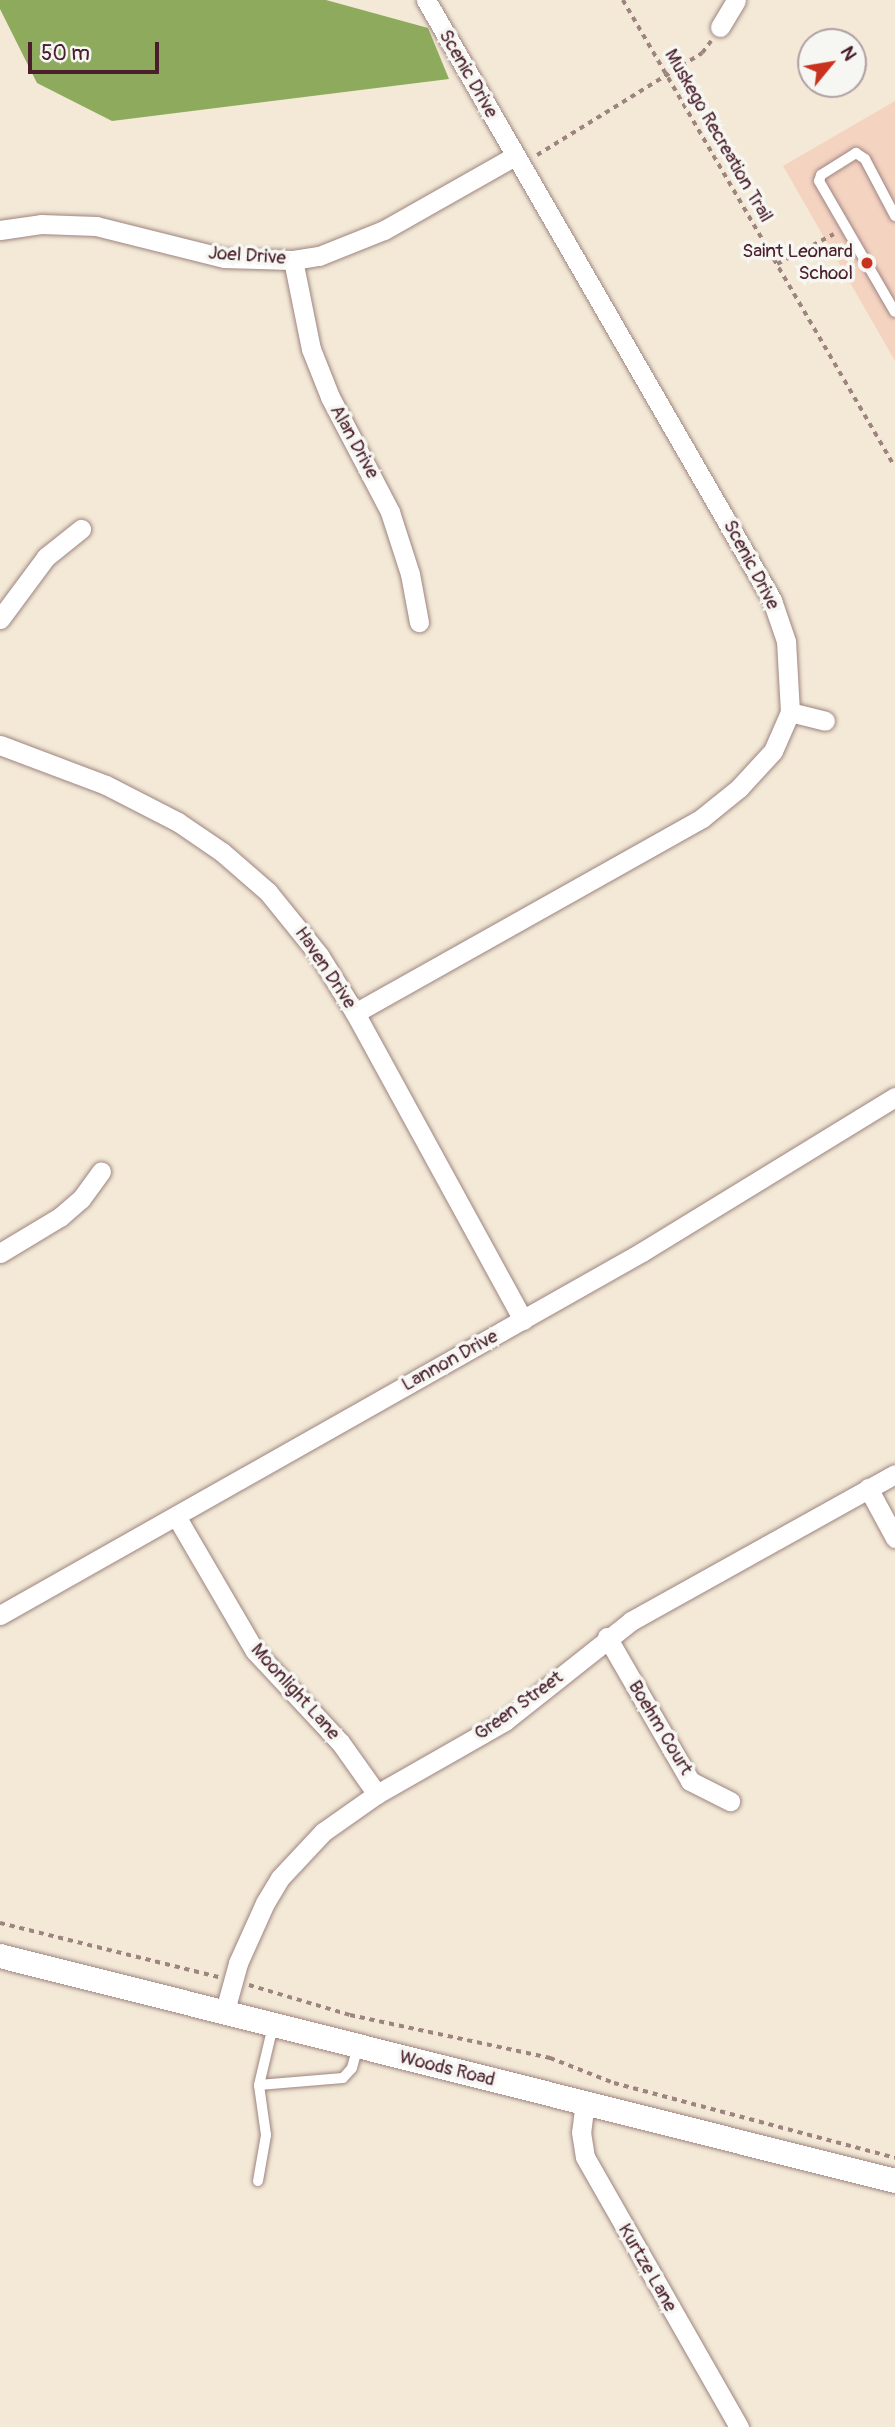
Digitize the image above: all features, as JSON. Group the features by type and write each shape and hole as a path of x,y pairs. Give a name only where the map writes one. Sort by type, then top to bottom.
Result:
{"street":[{"name":"Scenic Drive","path":"355,1013 702,818 739,788 773,751 790,712 786,641 772,600 426,0"},
{"path":"720,27 736,0"},
{"name":"Joel Drive","path":"0,230 41,224 96,226 224,258 293,260 319,256 384,230 517,160"},
{"name":"Alan Drive","path":"293,260 311,349 330,397 390,512 410,573 419,622"},
{"path":"0,620 46,557 81,529"},
{"path":"790,712 825,721"},
{"name":"Haven Drive","path":"0,745 132,797 222,852 286,913 355,1013 523,1320"},
{"name":"Lannon Drive","path":"0,1615 523,1320 895,1097"},
{"path":"0,1253 60,1217 81,1199 101,1171"},
{"name":"Green Street","path":"224,2014 251,1930 280,1878 323,1832 377,1794 505,1721 607,1637 706,1577 895,1474"},
{"path":"868,1488 895,1538"},
{"name":"Moonlight Lane","path":"176,1516 255,1651 340,1742 377,1794"},
{"name":"Boehm Court","path":"607,1637 690,1781 730,1801"},
{"name":"Woods Road","path":"0,1956 895,2181"},
{"name":"Kurtze Lane","path":"585,2101 581,2132 585,2157 739,2427"}],"lane":[{"path":"895,216 865,159 856,153 829,167 819,181 895,312"},
{"path":"258,2181 266,2135 259,2085 273,2025"},
{"path":"259,2085 343,2078 352,2068 358,2046"}],"path":[{"name":"Muskego Recreation Trail","path":"623,0 895,467"},
{"path":"517,160 702,53 720,27"},
{"path":"777,264 846,227"},
{"path":"0,1923 226,1979"},
{"path":"245,1984 350,2015 550,2057 614,2083 895,2158"}],"shaded area":[{"name":"Saint Leonard School","path":"895,101 895,361 783,166"}],"green space":[{"path":"0,0 326,0 428,28 449,79 112,121 37,83 0,9"}],"place":[{"name":"Saint Leonard School","path":"867,263"}]}
